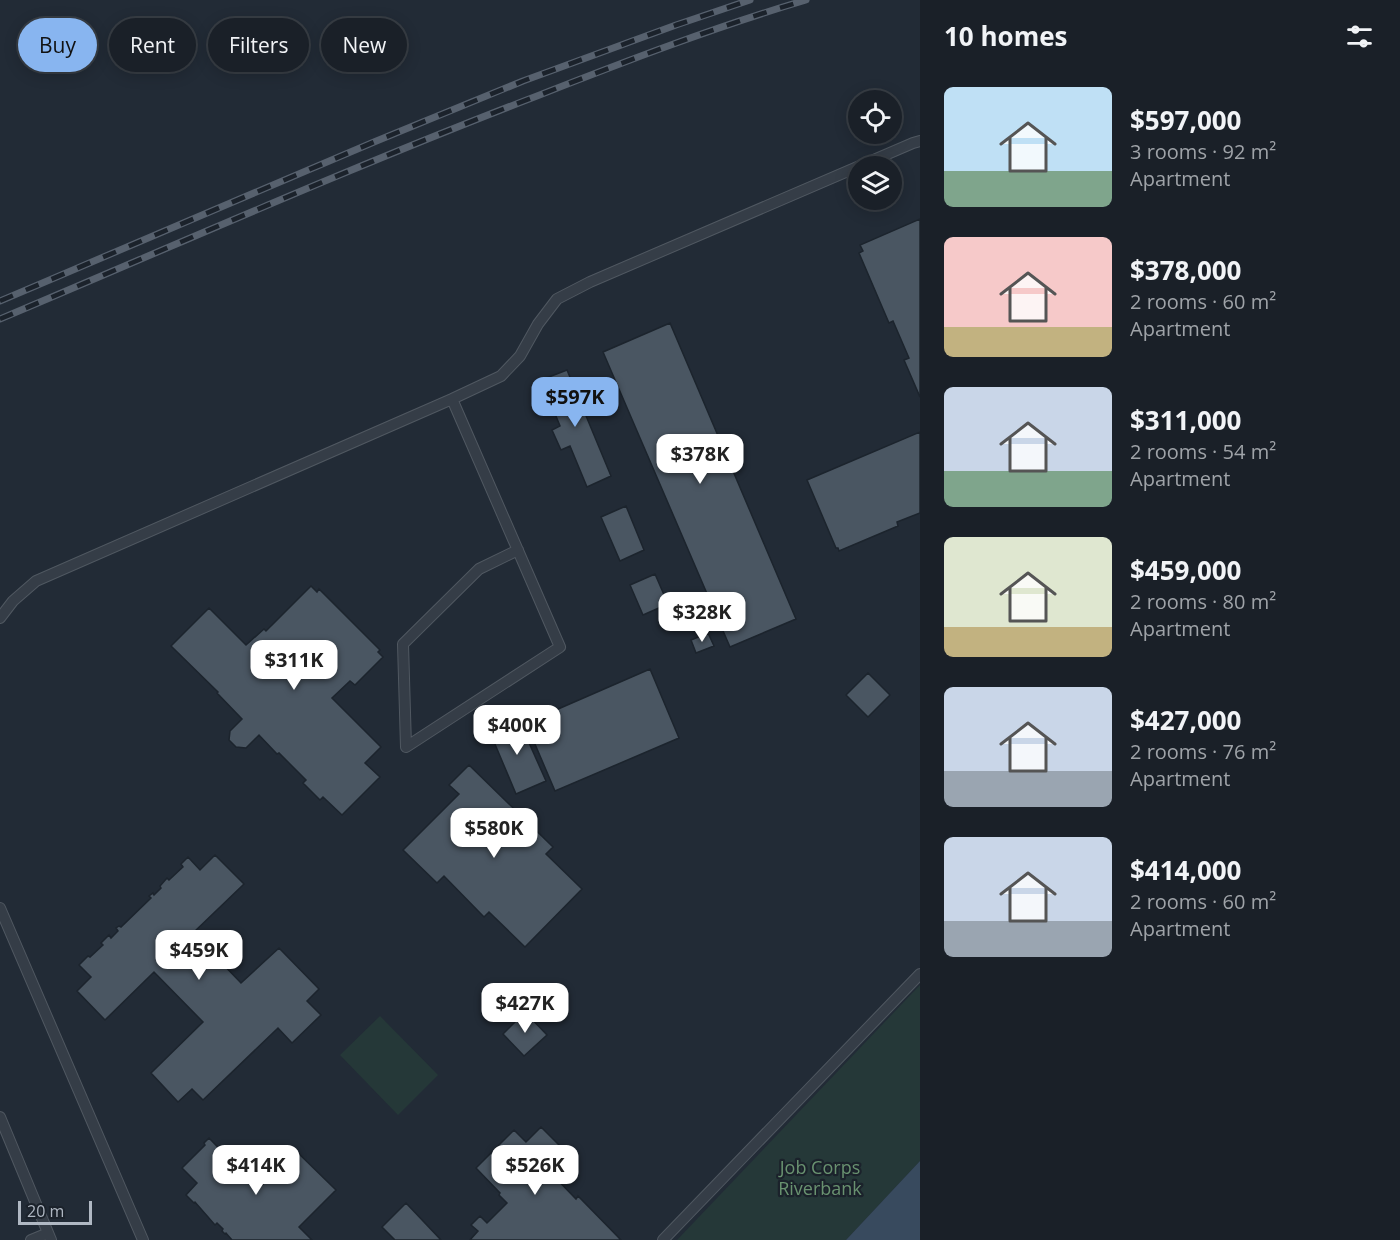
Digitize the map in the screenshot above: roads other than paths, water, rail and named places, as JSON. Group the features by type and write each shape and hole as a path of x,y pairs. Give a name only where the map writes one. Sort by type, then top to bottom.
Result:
{"lane":[{"path":"0,618 13,601 36,581 501,376 520,356 538,324 557,299 601,277 920,141"},
{"path":"452,399 518,550 560,647 406,747 403,644 479,569 518,550"},
{"path":"0,908 143,1240"},
{"path":"663,1240 920,974"},
{"path":"0,1117 49,1236 31,1240"}],"water":[{"path":"920,1161 920,1240 846,1240"}],"railway":[{"path":"0,301 523,81 750,0"},
{"path":"0,319 469,122 671,45 806,0"}],"park label":[{"name":"Job Corps Riverbank","path":"820,1178"}]}
